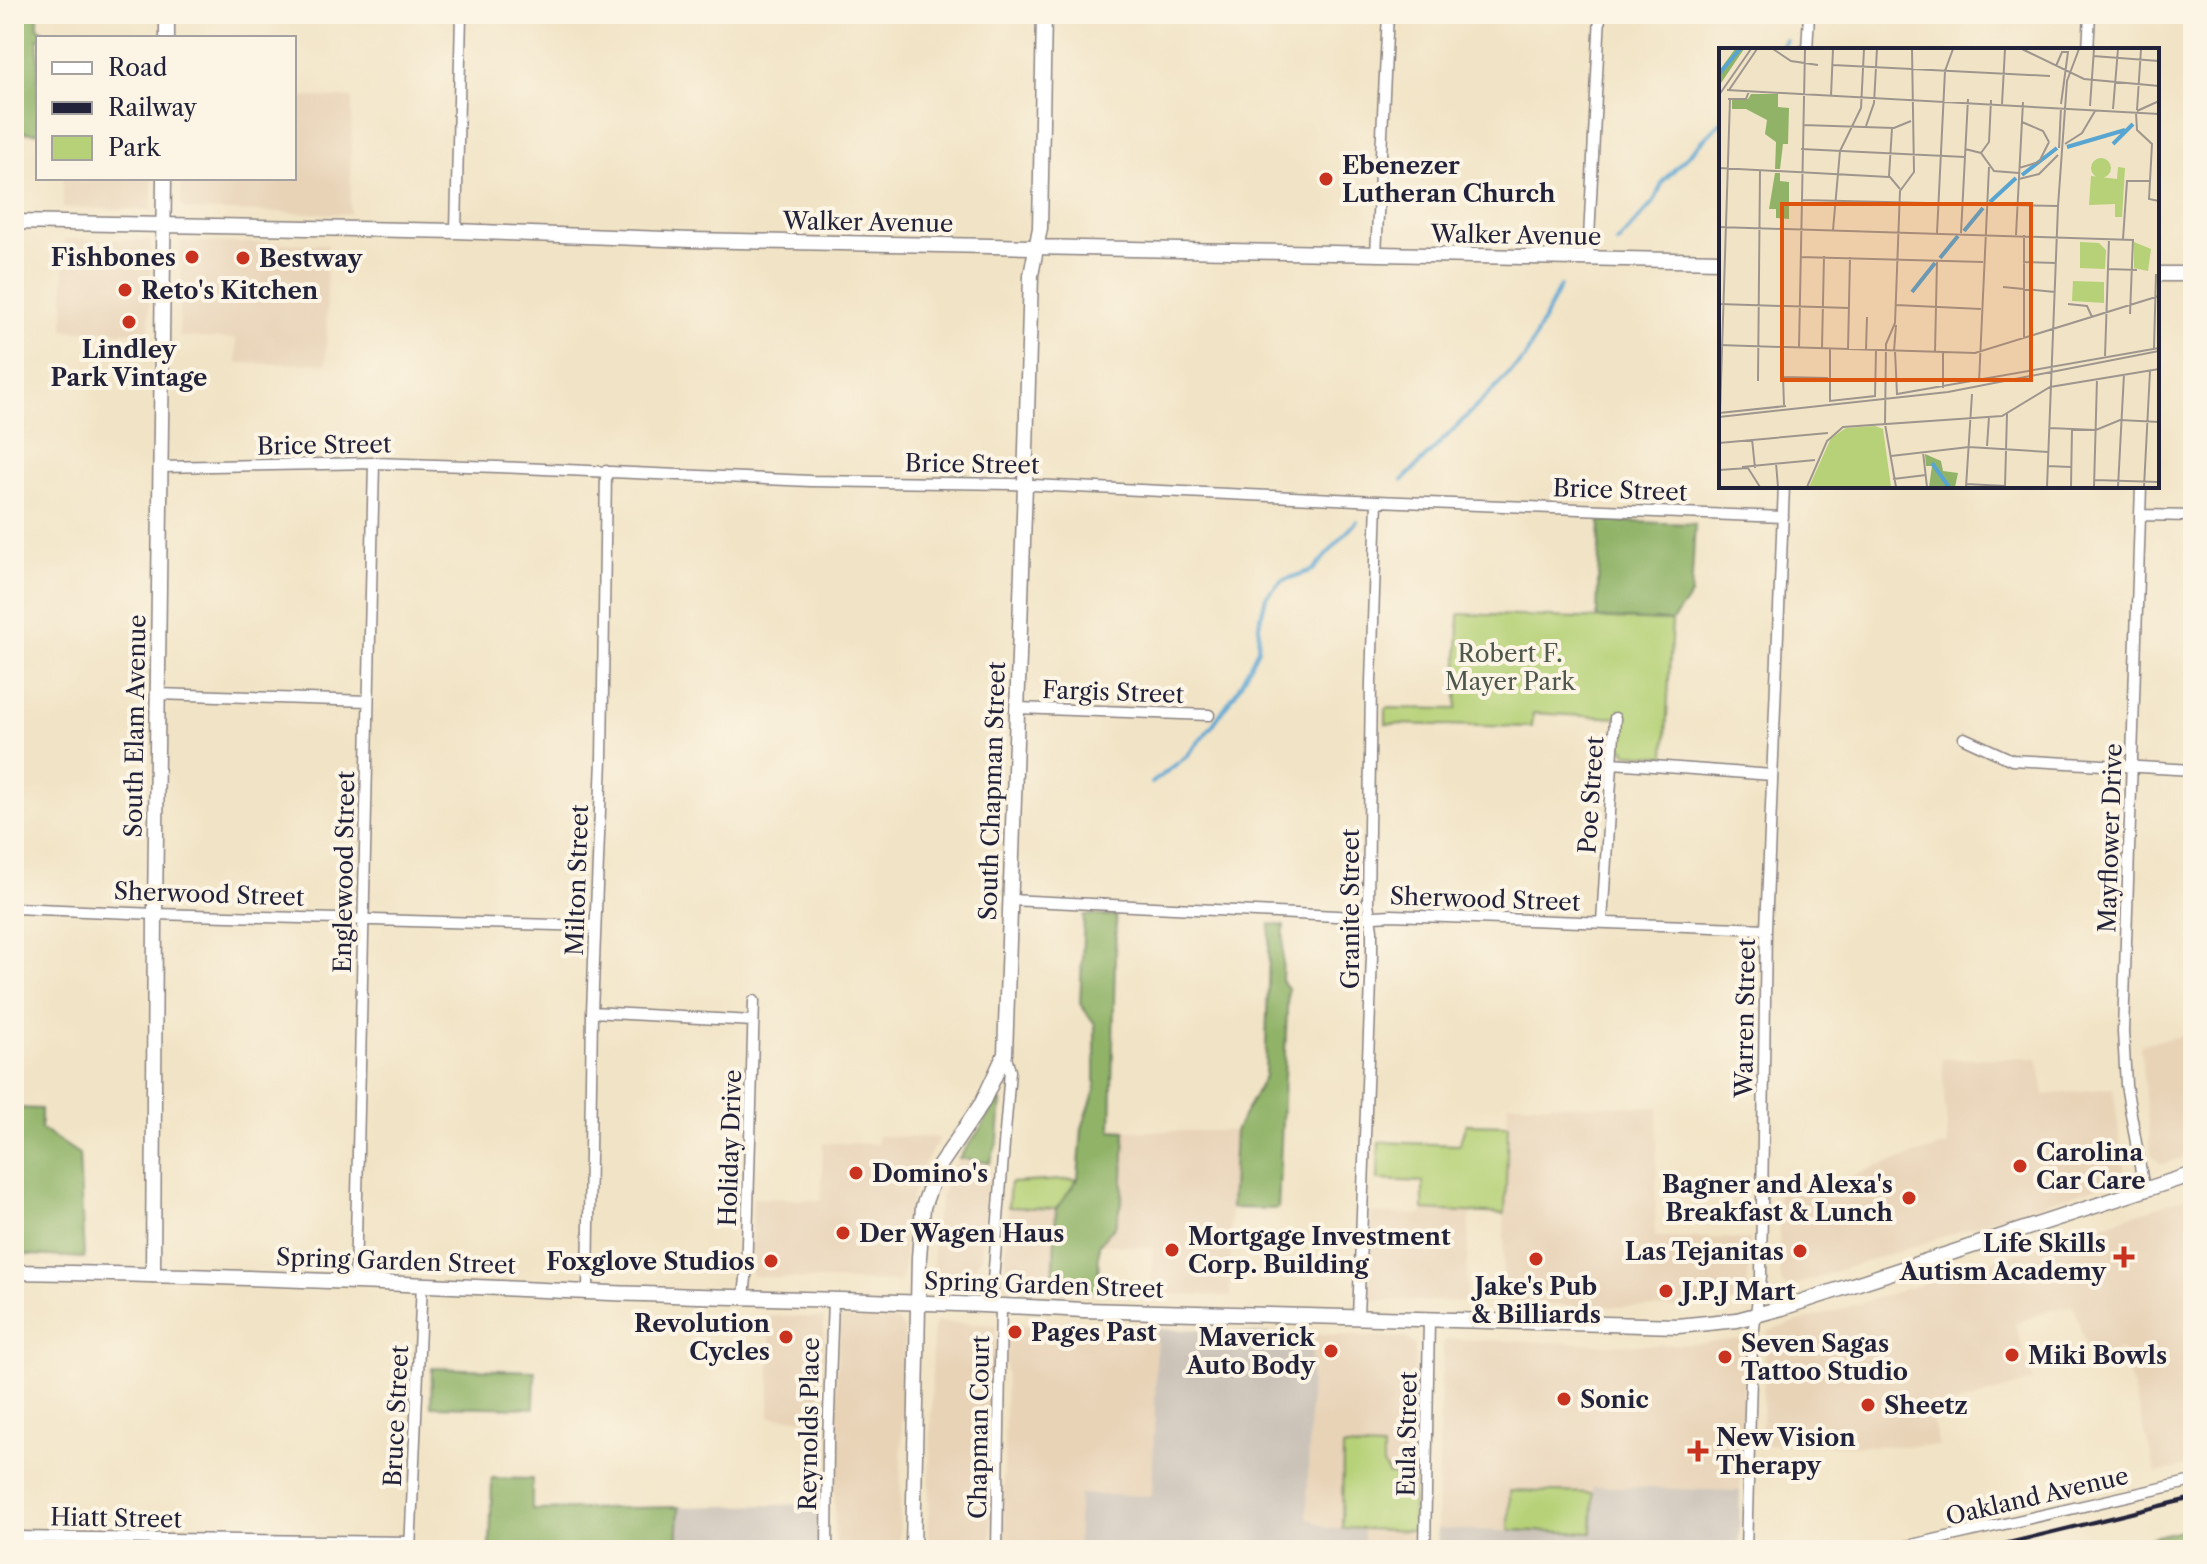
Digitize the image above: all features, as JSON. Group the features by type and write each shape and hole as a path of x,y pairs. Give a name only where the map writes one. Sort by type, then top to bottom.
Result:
{"street":[{"path":"167,14 167,36"},
{"path":"456,231 461,14"},
{"name":"South Chapman Street","path":"913,1550 921,1223 930,1184 982,1103 1005,1054 1031,275 1040,228 1044,14"},
{"path":"1376,255 1388,14"},
{"path":"1588,259 1600,14"},
{"path":"1807,48 1809,14"},
{"path":"2088,48 2090,14"},
{"name":"South Elam Avenue","path":"153,1275 164,180"},
{"name":"Walker Avenue","path":"14,222 456,231 691,240 1719,261"},
{"path":"2159,274 2193,274"},
{"name":"Brice Street","path":"160,467 374,463 810,481 1025,485 1783,517"},
{"name":"Englewood Street","path":"355,1281 374,463"},
{"name":"Milton Street","path":"588,1292 606,471"},
{"name":"Warren Street","path":"1746,1550 1752,1343 1761,1276 1766,929 1784,488"},
{"name":"Mayflower Drive","path":"2141,488 2123,1032 2126,1085 2144,1189"},
{"name":"Granite Street","path":"1358,1317 1372,956 1368,903 1377,501"},
{"path":"2140,515 2193,516"},
{"path":"157,694 368,701"},
{"name":"Fargis Street","path":"1017,708 1209,715"},
{"name":"Poe Street","path":"1602,922 1615,718"},
{"path":"1964,738 2012,760 2193,770"},
{"path":"1613,763 1772,775"},
{"name":"Sherwood Street","path":"1010,900 1356,917 1392,915 1766,929"},
{"name":"Sherwood Street","path":"14,908 595,926"},
{"name":"Holiday Drive","path":"744,1296 754,1001"},
{"path":"592,1012 753,1021"},
{"name":"Chapman Court","path":"997,1550 996,1305 1001,1171 1010,1071 1005,1054"},
{"name":"Spring Garden Street","path":"14,1272 422,1283 1083,1310 1678,1326 1756,1316 2193,1174"},
{"name":"Bruce Street","path":"410,1546 422,1283"},
{"name":"Reynolds Place","path":"827,1550 833,1299"},
{"name":"Eula Street","path":"1425,1550 1429,1319"},
{"name":"Oakland Avenue","path":"1890,1550 2193,1481"},
{"name":"Hiatt Street","path":"14,1537 410,1546"}],"shaded area":[{"path":"296,97 352,98 350,214 186,210 181,205 181,180 296,180"},
{"path":"63,180 152,180 152,210 63,208"},
{"path":"64,239 151,240 149,332 64,330"},
{"path":"181,242 327,244 326,364 237,363 236,339 179,337"},
{"path":"2193,1034 2193,1154 2164,1164 2151,1154 2140,1044"},
{"path":"2038,1058 2044,1095 2113,1088 2125,1177 1792,1286 1782,1284 1778,1182 1842,1181 1872,1168 1948,1145 1942,1059"},
{"path":"1508,1103 1658,1107 1655,1237 1749,1239 1747,1298 1681,1308 1502,1304"},
{"path":"1125,1131 1235,1131 1230,1296 1151,1294 1152,1248 1099,1244 1115,1226 1122,1203"},
{"path":"878,1136 939,1138 920,1172 911,1199 905,1229 902,1280 815,1280 751,1274 753,1198 821,1200 823,1143 877,1144"},
{"path":"959,1158 990,1163 981,1257 972,1281 966,1285 936,1286 932,1282 934,1225 946,1180"},
{"path":"2193,1195 2193,1465 2156,1473 2122,1350 2090,1358 2073,1305 2015,1323 2033,1381 1930,1412 1939,1446 1761,1445 1766,1339 1769,1331"},
{"path":"1008,1207 1056,1209 1053,1290 1007,1289 1004,1286"},
{"path":"1423,1210 1470,1213 1466,1302 1373,1300 1369,1296 1372,1213 1422,1215"},
{"path":"770,1316 824,1318 823,1384 818,1419 770,1417"},
{"path":"840,1319 897,1320 904,1329 899,1550 835,1550 834,1430"},
{"path":"936,1322 996,1325 991,1550 928,1550 933,1328"},
{"path":"1007,1325 1157,1329 1152,1497 1079,1494 1077,1550 1002,1550"},
{"path":"1157,1329 1312,1334 1307,1517 1327,1528 1363,1530 1363,1550 1077,1550 1079,1494 1152,1496"},
{"path":"1312,1334 1408,1338 1415,1345 1413,1476 1389,1476 1383,1465 1343,1448 1342,1528 1327,1528 1307,1517"},
{"path":"1447,1339 1644,1345 1742,1339 1745,1342 1740,1491 1594,1486 1593,1493 1511,1491 1509,1530 1437,1529 1441,1383 1443,1346"},
{"path":"1593,1486 1740,1491 1739,1550 1438,1550 1437,1529 1592,1533"},
{"path":"817,1504 820,1550 677,1550 679,1507"},
{"path":"1363,1530 1413,1531 1414,1550 1363,1550"},
{"path":"28,1544 327,1550 28,1550"}],"green space":[{"path":"14,14 38,14 38,27 49,36 36,36 36,133 14,132"},
{"path":"1600,521 1695,524 1691,595 1672,621 1597,618"},
{"name":"Robert F. Mayer Park","path":"1459,614 1672,621 1665,756 1627,754 1620,744 1621,718 1533,713 1532,727 1386,724 1386,708 1457,709"},
{"path":"1084,915 1116,916 1111,1130 1125,1131 1122,1203 1115,1226 1099,1244 1098,1292 1053,1290 1056,1209 1078,1179 1082,1128 1095,1090 1095,1024 1080,1004"},
{"path":"1270,924 1284,926 1282,981 1288,988 1278,1209 1231,1208 1235,1131 1265,1076"},
{"path":"997,1101 1001,1101 998,1140 990,1163 959,1158 981,1128"},
{"path":"14,1108 41,1109 41,1129 79,1154 84,1258 14,1254"},
{"path":"1466,1124 1508,1125 1505,1214 1423,1210 1423,1182 1378,1180 1379,1142 1459,1145"},
{"path":"1078,1179 1056,1209 1008,1207 1010,1183"},
{"path":"432,1368 535,1371 534,1408 431,1406"},
{"path":"1343,1447 1383,1449 1383,1465 1389,1475 1413,1476 1413,1531 1342,1528"},
{"path":"492,1478 532,1479 532,1510 679,1507 677,1550 490,1550"},
{"path":"1510,1491 1593,1493 1592,1533 1509,1530"},
{"path":"2193,1527 2193,1550 2136,1550 2137,1541"}],"waterway":[{"path":"1780,48 1786,40"},
{"path":"1617,243 1654,202 1663,181 1719,124"},
{"path":"1403,480 1525,358 1560,286"},
{"path":"1152,783 1187,756 1238,689 1258,649 1259,625 1266,597 1281,581 1313,570 1357,521"}],"railway":[{"path":"1979,1550 2193,1498"}],"place":[{"name":"Ebenezer Lutheran Church","path":"1326,179"},
{"name":"Fishbones","path":"192,257"},
{"name":"Bestway","path":"243,258"},
{"name":"Reto's Kitchen","path":"125,290"},
{"name":"Lindley Park Vintage","path":"129,322"},
{"name":"Carolina Car Care","path":"2020,1166"},
{"name":"Domino's","path":"856,1173"},
{"name":"Bagner and Alexa's Breakfast & Lunch","path":"1909,1198"},
{"name":"Der Wagen Haus","path":"843,1233"},
{"name":"Mortgage Investment Corp. Building","path":"1172,1250"},
{"name":"Las Tejanitas","path":"1800,1251"},
{"name":"Life Skills Autism Academy","path":"2124,1257"},
{"name":"Jake's Pub & Billiards","path":"1536,1259"},
{"name":"Foxglove Studios","path":"771,1261"},
{"name":"J.P.J Mart","path":"1666,1291"},
{"name":"Pages Past","path":"1015,1332"},
{"name":"Revolution Cycles","path":"786,1337"},
{"name":"Maverick Auto Body","path":"1331,1351"},
{"name":"Miki Bowls","path":"2012,1355"},
{"name":"Seven Sagas Tattoo Studio","path":"1725,1357"},
{"name":"Sonic","path":"1564,1399"},
{"name":"Sheetz","path":"1868,1405"},
{"name":"New Vision Therapy","path":"1698,1451"}]}
